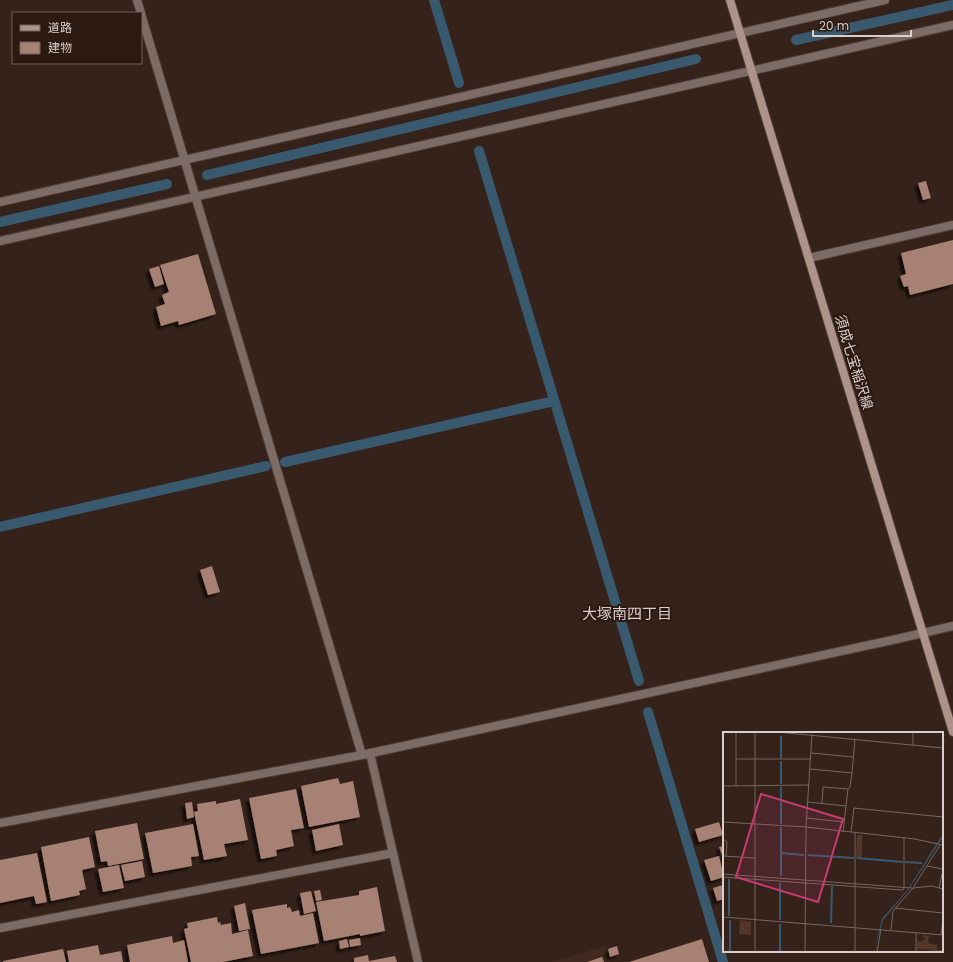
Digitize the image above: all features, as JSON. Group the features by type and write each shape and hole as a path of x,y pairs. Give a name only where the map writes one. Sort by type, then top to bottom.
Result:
{"main road":[{"name":"須成七宝稲沢線","path":"730,0 953,732"}],"street":[{"path":"137,0 140,12"},
{"path":"0,202 885,0"},
{"path":"142,17 184,160 366,754 393,853 418,962"},
{"path":"0,240 195,195 752,72 953,25"},
{"path":"809,258 953,225"},
{"path":"0,823 366,754 923,634 953,626"},
{"path":"0,928 393,853"}],"shaded area":[{"path":"606,946 610,962 551,962"}],"building":[{"path":"926,181 931,198 923,200 918,183"},
{"path":"953,240 953,284 910,295 908,286 904,287 900,276 906,274 901,253"},
{"path":"198,254 216,314 179,325 178,321 161,326 156,307 165,304 162,295 169,292 160,265"},
{"path":"159,266 164,284 155,287 149,269"},
{"path":"212,566 220,592 208,595 200,570"},
{"path":"338,778 340,784 353,781 360,817 309,827 301,786"},
{"path":"296,789 304,828 291,830 294,846 276,850 277,856 261,859 249,798"},
{"path":"240,799 248,840 224,844 227,856 204,860 194,812 198,811 197,804 216,801 216,804"},
{"path":"192,802 194,817 187,819 185,803"},
{"path":"719,822 723,835 699,842 695,829"},
{"path":"137,823 144,859 108,866 107,861 101,862 95,831"},
{"path":"193,824 199,856 191,857 192,866 153,873 145,833"},
{"path":"339,824 343,845 316,851 312,830"},
{"path":"89,837 95,867 82,870 86,889 79,891 80,895 51,901 41,847"},
{"path":"723,846 723,858 719,847"},
{"path":"37,853 47,902 36,904 34,896 0,903 0,860"},
{"path":"719,856 723,877 711,881 704,860"},
{"path":"142,861 145,877 125,881 121,865"},
{"path":"119,865 124,888 103,892 98,869"},
{"path":"723,885 723,899 717,901 713,888"},
{"path":"377,887 385,931 324,941 316,902 359,895 359,891"},
{"path":"320,890 322,900 316,901 314,891"},
{"path":"311,891 316,911 304,914 300,893"},
{"path":"245,903 250,929 239,931 234,906"},
{"path":"287,904 287,908 290,907 292,912 299,910 300,916 313,913 319,943 261,954 252,910"},
{"path":"217,917 218,923 220,922 221,925 231,923 232,934 248,930 253,956 223,962 191,962 184,929 188,928 187,923"},
{"path":"172,936 173,943 184,940 188,962 130,962 127,945"},
{"path":"360,938 361,945 350,947 349,940"},
{"path":"347,939 349,947 340,949 339,941"},
{"path":"702,939 709,962 629,962"},
{"path":"98,945 100,955 121,951 123,962 69,962 67,951"},
{"path":"617,946 619,954 610,957 608,949"},
{"path":"63,949 66,962 3,962 3,961"},
{"path":"368,955 369,961 395,956 397,962 354,962 354,958"},
{"path":"602,957 604,962 587,962"}],"waterway":[{"path":"434,0 459,83"},
{"path":"796,40 953,5"},
{"path":"207,175 696,59"},
{"path":"479,151 639,681"},
{"path":"0,222 167,184"},
{"path":"285,462 554,401"},
{"path":"0,527 266,466"},
{"path":"648,712 723,962"}],"district":[{"name":"大塚南四丁目","path":"627,613"}]}
